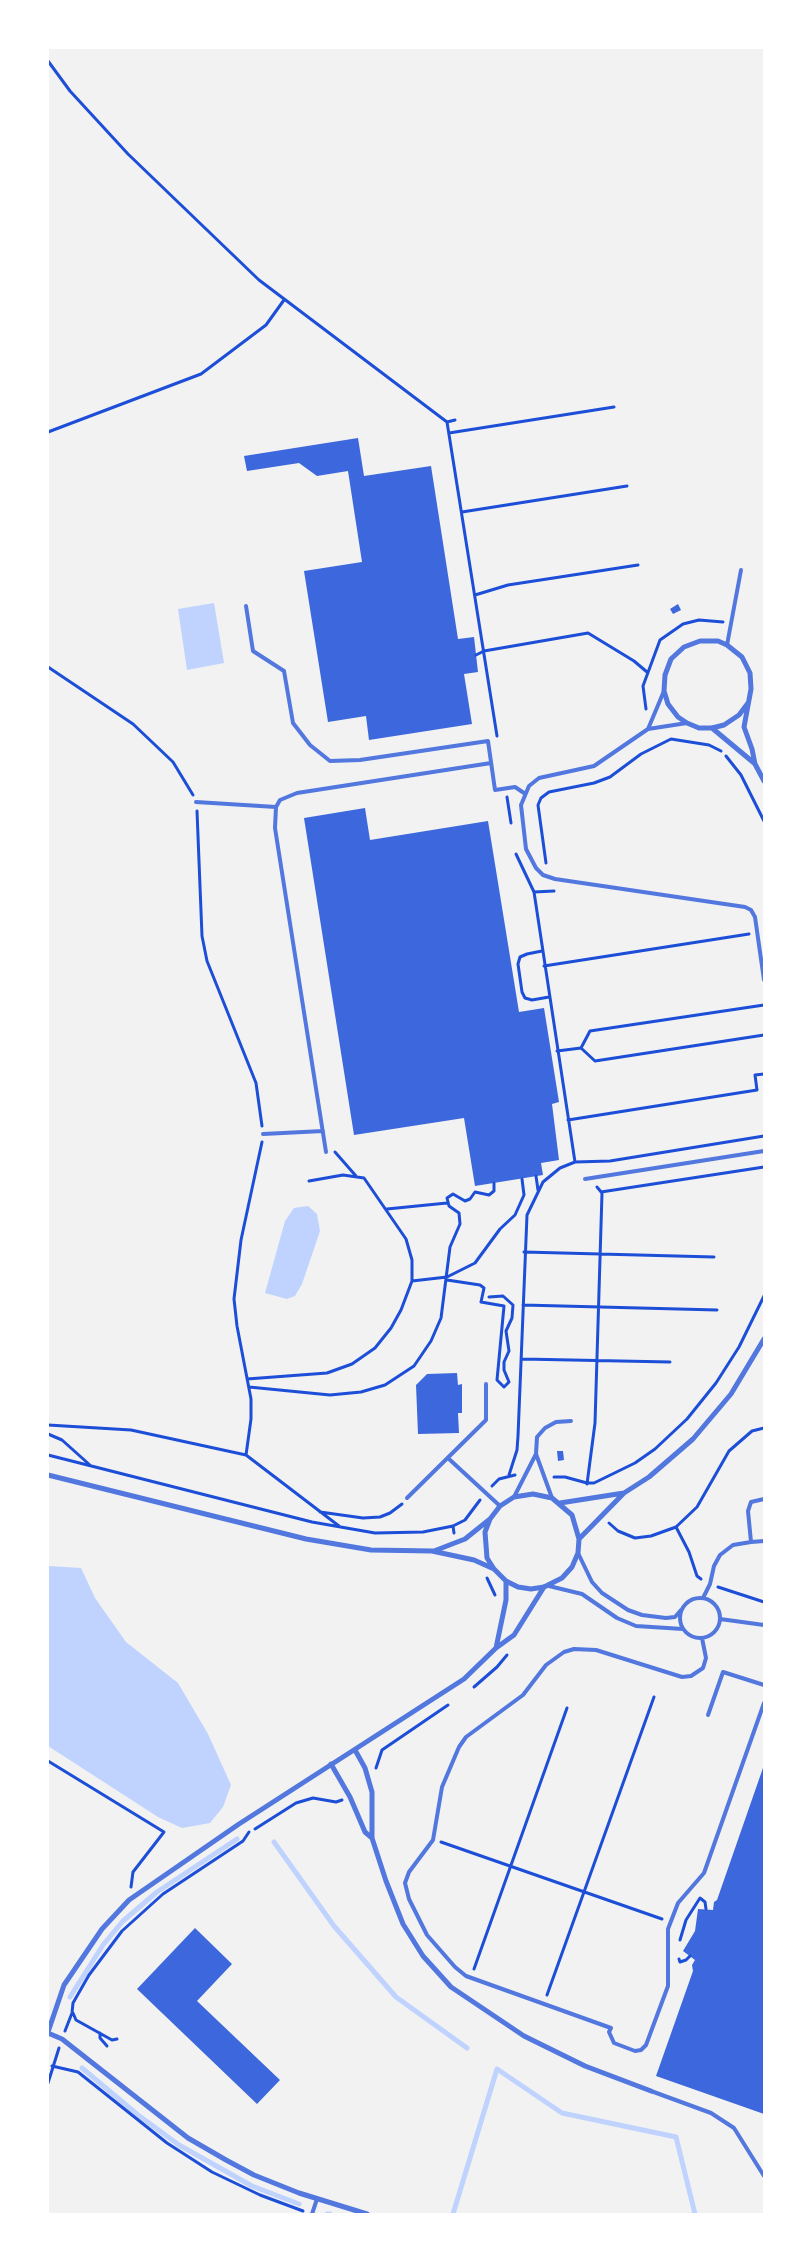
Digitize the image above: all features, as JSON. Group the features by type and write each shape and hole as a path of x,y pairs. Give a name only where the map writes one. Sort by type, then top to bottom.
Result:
{"street":[{"path":"748,702 739,715 724,725 712,728 699,728 687,723 678,717 668,704 664,691 665,675 671,659 684,647 700,641 718,641 727,645 742,657 750,673 751,689 744,727 755,764 764,781"},
{"path":"712,728 755,764"},
{"path":"579,1539 624,1493 649,1477 693,1439 731,1394 764,1339"},
{"path":"48,1475 314,1540 371,1550 432,1551 474,1560 494,1569"},
{"path":"560,1503 624,1493"},
{"path":"367,2214 254,2175 188,2138 62,2039 48,2032 64,1985 102,1929 129,1900 331,1764 464,1678 496,1648 514,1635 547,1587 567,1572 578,1553 579,1539 572,1515 560,1503 552,1498 534,1494 514,1497 500,1506 490,1519 464,1539 432,1551"},
{"path":"490,1519 485,1532 485,1545 487,1558 494,1569 506,1581 524,1588 547,1587"},
{"path":"496,1648 504,1611 506,1581"},
{"path":"355,1750 365,1768 372,1792 372,1838 403,1924 423,1956 451,1987 485,2012 546,2048 585,2066 651,2091"},
{"path":"331,1764 350,1797 365,1832 372,1838"}],"lane":[{"path":"727,645 741,570"},
{"path":"246,606 253,651 284,671 294,723 310,745 330,761 360,760 488,741 496,790 515,787 524,793"},
{"path":"648,729 664,691"},
{"path":"687,723 648,729 602,762 539,778 524,793 521,804 526,849 536,868 547,876 578,883 745,907 754,914 764,980"},
{"path":"326,1152 274,828 276,807 280,800 297,793 491,763"},
{"path":"196,802 276,807"},
{"path":"263,1134 323,1130"},
{"path":"585,1179 764,1151"},
{"path":"407,1498 486,1420 486,1384"},
{"path":"552,1498 536,1454 537,1437 545,1428 556,1422 570,1421"},
{"path":"514,1497 536,1454"},
{"path":"449,1458 485,1494 500,1506"},
{"path":"751,1542 749,1506 751,1502 764,1499"},
{"path":"703,1598 710,1584 714,1566 720,1555 733,1545 764,1541"},
{"path":"578,1553 592,1582 602,1593 628,1610 642,1615 666,1618 675,1617 681,1610 690,1601 703,1598 713,1603 718,1609 720,1619 717,1629 712,1634 702,1638 688,1635 680,1623 681,1610"},
{"path":"547,1587 582,1594 617,1618 636,1626 683,1629"},
{"path":"720,1619 764,1625"},
{"path":"702,1638 706,1658 703,1668 691,1676 682,1677 596,1650 574,1649 554,1658 523,1695 466,1737 459,1746 442,1787 433,1840 406,1877 406,1889 427,1935 455,1967 471,1977 611,2028 610,2032 614,2043 635,2051 641,2050 646,2045 668,1986 666,1947 670,1922 678,1903 704,1873 764,1703"},
{"path":"708,1715 723,1672 763,1685"},
{"path":"758,1723 764,1725"},
{"path":"651,2091 711,2113 734,2128 764,2176"},
{"path":"312,2214 317,2198"}],"path":[{"path":"48,61 70,91 128,154 192,218 284,300 447,422 498,742"},
{"path":"48,432 130,399 201,374 266,325 284,300"},
{"path":"449,433 614,407"},
{"path":"447,422 455,420"},
{"path":"462,512 626,486"},
{"path":"475,595 508,585 638,564"},
{"path":"476,655 484,651 588,633 634,661 647,672"},
{"path":"48,667 133,724 159,747 185,778 196,802 202,936 207,962 256,1083 263,1134 241,1240 234,1299 247,1379 251,1420 246,1455"},
{"path":"546,890 547,876 538,805 541,798 549,792 594,783 610,776 641,754 671,739 709,745 722,752 741,776 764,821"},
{"path":"505,788 512,828"},
{"path":"515,848 516,857 534,892 575,1162"},
{"path":"544,966 757,933"},
{"path":"542,951 520,957 518,964 522,992 525,998 532,1000 549,997"},
{"path":"581,1048 590,1031 764,1005"},
{"path":"581,1048 595,1061 764,1035"},
{"path":"558,1051 581,1048"},
{"path":"568,1120 757,1090 755,1075 764,1074"},
{"path":"48,1456 244,1506 341,1528 375,1533 401,1533 423,1532 453,1526 465,1520 499,1479 509,1475 517,1450 527,1216 538,1191 551,1174 575,1162 582,1164 764,1136"},
{"path":"326,1152 334,1151 356,1176"},
{"path":"582,1164 600,1192 600,1254 594,1434 587,1483 591,1499"},
{"path":"600,1192 764,1167"},
{"path":"247,1379 327,1373 352,1364 374,1348 391,1328 401,1310 412,1281 410,1250 406,1239 364,1178 343,1175 309,1181"},
{"path":"536,1176 538,1191"},
{"path":"447,1278 475,1263 500,1229 515,1215 524,1195 522,1179"},
{"path":"248,1387 330,1395 346,1394 372,1390 399,1377 414,1366 431,1341 441,1318 450,1247 461,1220 459,1214 448,1203 447,1198 453,1194 465,1201 470,1199 475,1192 489,1195 494,1191 494,1183"},
{"path":"386,1209 448,1203"},
{"path":"524,1252 714,1257"},
{"path":"412,1281 447,1278 480,1285 484,1288 481,1302 504,1306 497,1380 504,1387 509,1382 504,1370 504,1362 509,1351 506,1331 512,1318 513,1305 503,1296 489,1296"},
{"path":"587,1483 607,1478 635,1463 687,1419 703,1401 739,1347 764,1296"},
{"path":"523,1305 717,1310"},
{"path":"522,1359 670,1362"},
{"path":"48,1425 131,1430 246,1455 341,1528"},
{"path":"600,1516 618,1532 635,1538 651,1536 676,1526 697,1507 729,1451 752,1431 764,1428"},
{"path":"48,1434 62,1440 91,1466"},
{"path":"320,1512 363,1518 380,1517 390,1513 407,1498"},
{"path":"453,1526 456,1542"},
{"path":"676,1526 689,1552 697,1576 710,1584 764,1602"},
{"path":"484,1572 497,1599 497,1608 504,1611"},
{"path":"471,1689 497,1667 509,1652"},
{"path":"544,2004 654,1697"},
{"path":"377,1776 375,1770 382,1750 455,1700"},
{"path":"471,1977 568,1708"},
{"path":"48,1761 164,1832 133,1872 129,1900"},
{"path":"48,2083 72,2012 73,2003 109,1947 138,1915 163,1894 243,1841 247,1834 296,1803 313,1798 336,1802 350,1797"},
{"path":"433,1840 684,1926"},
{"path":"679,1949 684,1926 700,1898 705,1902 706,1910"},
{"path":"679,1955 680,1962 690,1956"},
{"path":"72,2012 76,2020 112,2040 117,2039"},
{"path":"100,2033 100,2038 107,2046"}],"water":[{"path":"214,603 224,663 187,670 178,609"},
{"path":"308,1206 317,1214 320,1231 302,1284 295,1296 287,1299 265,1293 285,1221 294,1208"},
{"path":"48,1566 81,1568 95,1598 126,1642 178,1683 208,1734 231,1785 223,1807 210,1823 182,1828 158,1817 48,1746"}],"building":[{"path":"358,438 364,476 431,466 458,639 474,637 478,672 464,674 472,724 369,740 366,716 328,722 304,571 362,562 348,471 317,476 299,463 247,471 244,456"},
{"path":"678,604 681,610 673,614 670,609"},
{"path":"365,808 370,840 488,821 519,1012 544,1008 559,1102 552,1104 559,1160 541,1163 543,1175 475,1186 464,1118 354,1135 304,818"},
{"path":"457,1373 458,1385 462,1384 462,1413 458,1413 459,1433 418,1434 416,1385 427,1374"},
{"path":"557,1451 563,1451 564,1460 558,1461"},
{"path":"764,1765 764,2114 656,2076 693,1971 692,1965 695,1960 683,1951 695,1931 698,1909 713,1910 714,1902 717,1900"},
{"path":"195,1928 232,1964 197,2001 280,2080 257,2104 137,1989"}],"waterway":[{"path":"70,1997 103,1945 123,1921 157,1892 237,1839"},
{"path":"274,1842 334,1926 396,1997 467,2048"},
{"path":"82,2068 138,2115 179,2145 252,2186 299,2204"},
{"path":"453,2214 497,2069 562,2113 676,2137 695,2214"}]}
